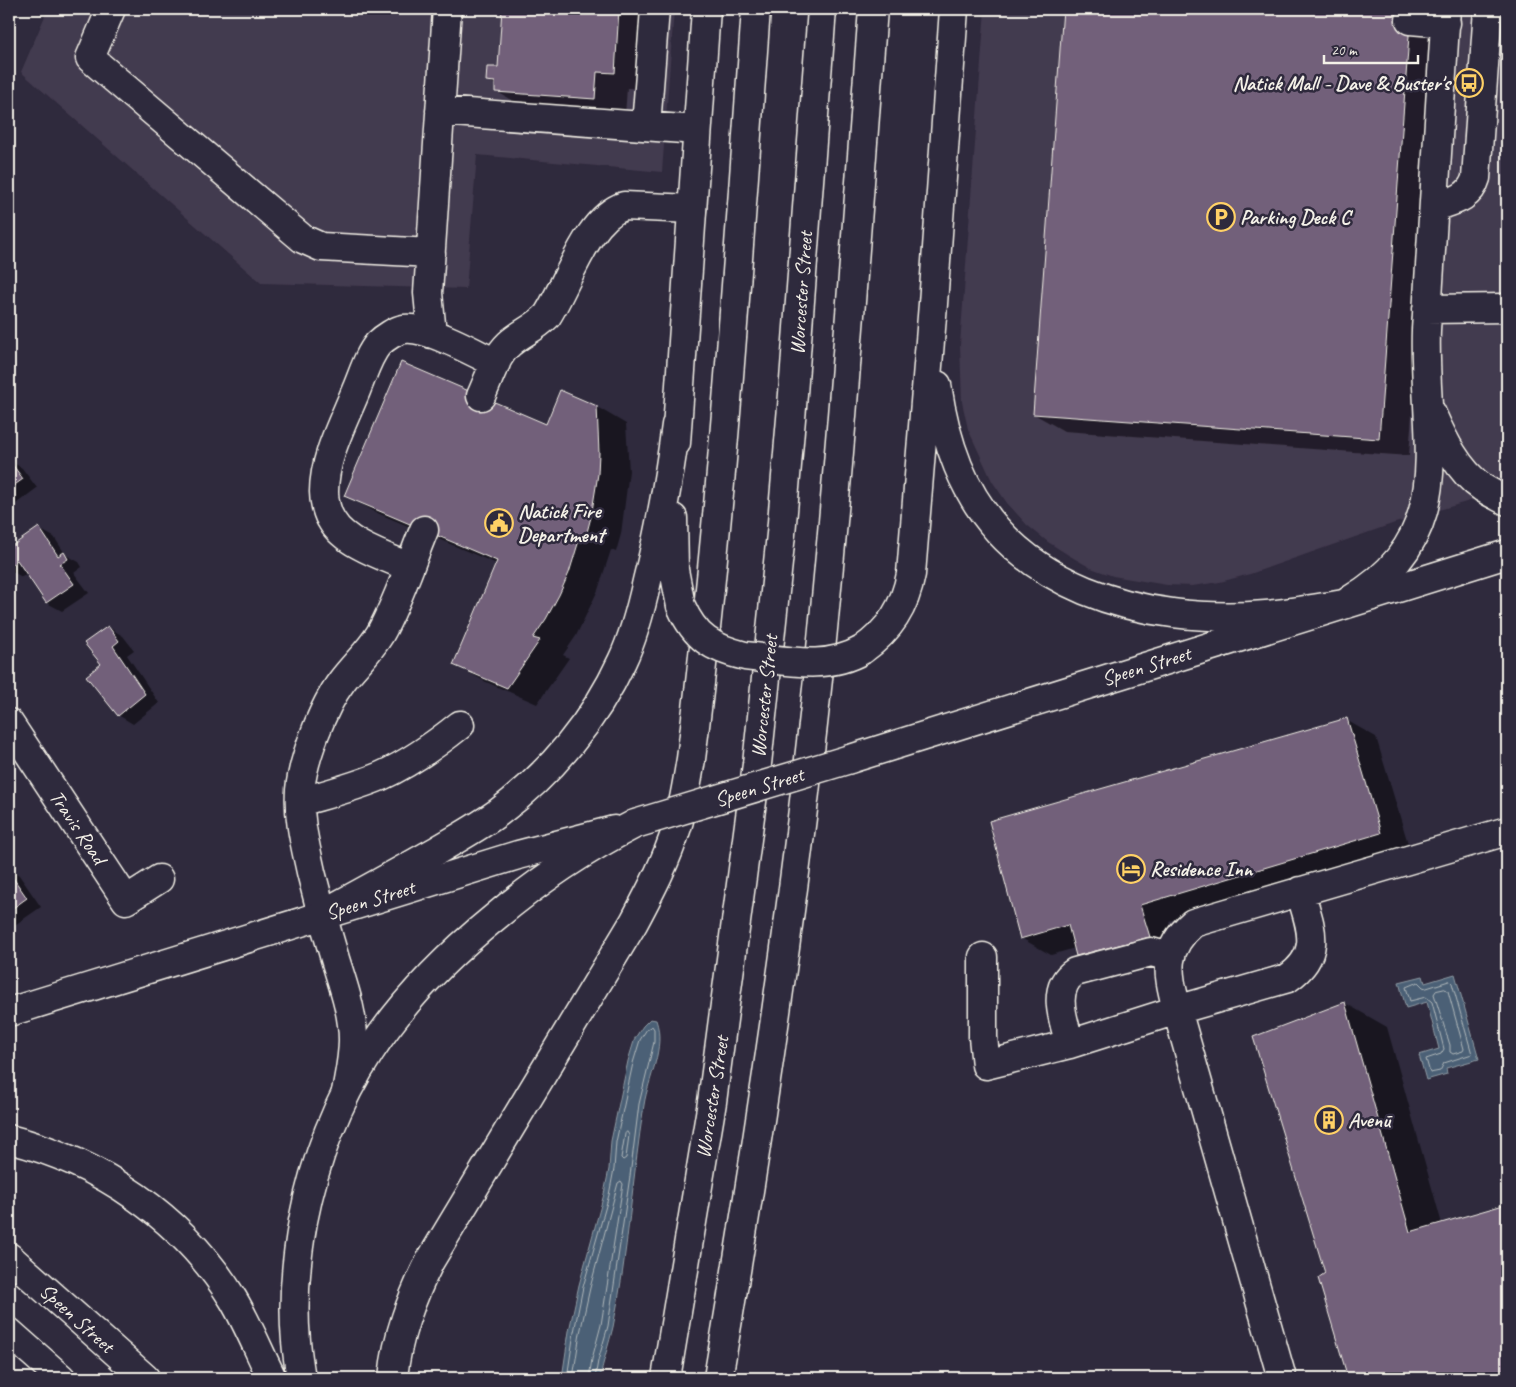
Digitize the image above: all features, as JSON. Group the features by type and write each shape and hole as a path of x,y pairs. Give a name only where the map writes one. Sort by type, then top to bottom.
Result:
{"main road":[{"path":"111,9 90,58 303,239 322,247 431,253"},
{"path":"432,334 428,293 447,9"},
{"path":"646,126 655,9"},
{"path":"706,9 676,425 673,542 676,580 681,606 686,616 698,634 715,646 745,656 822,663 845,659 872,643 890,625 904,602 908,589 911,574 933,304 954,9"},
{"path":"393,1378 398,1340 404,1320 424,1273 634,922 650,892 677,828 691,759 714,549 727,405 756,9"},
{"name":"Worcester Street","path":"666,1378 712,1102 757,764 788,456 822,9"},
{"path":"718,1378 751,1180 787,938 818,682 842,431 873,9"},
{"path":"1434,207 1464,196 1471,191 1476,178 1488,9"},
{"path":"933,304 934,354 940,406 944,428 958,467 987,516 1012,544 1041,568 1072,586 1105,598 1169,612 1199,615 1265,615 1344,604 1376,583 1392,568 1408,548 1418,528 1425,507 1429,476 1428,404 1425,364 1427,309 1446,16 1410,20"},
{"path":"440,111 697,130"},
{"path":"481,396 496,363 507,346 538,325 547,316 596,227 614,209 624,206 692,208"},
{"path":"1427,309 1507,308"},
{"path":"409,567 362,546 344,535 332,522 326,508 324,493 329,461 369,360 379,344 392,334 404,329 432,334 496,363"},
{"path":"1428,404 1443,436 1465,471 1483,488 1507,501"},
{"path":"322,914 410,866 498,812 557,759 588,720 613,681 624,659 638,618 657,540 676,425"},
{"path":"345,1094 353,1039 351,1021 344,988 322,914 303,838 300,802 302,774 324,712 338,687 364,657 380,633 424,530"},
{"name":"Speen Street","path":"9,1012 518,855 635,824 850,759 1507,554"},
{"name":"Travis Road","path":"9,723 126,900 159,879"},
{"path":"300,802 381,776 424,752 460,725"},
{"path":"301,1378 296,1341 294,1300 296,1258 314,1172 327,1135 345,1094 368,1053 398,1010 449,956 542,880 595,844 635,824"},
{"path":"1282,1378 1176,1010 1168,974 1170,958 1175,944 1183,931 1193,923 1507,831"},
{"path":"983,957 983,1037 986,1065 1070,1044 1176,1010 1288,978 1298,972 1311,950 1312,939 1300,891"},
{"path":"1070,1044 1060,1004 1064,985 1069,976 1075,972 1151,952 1170,958"},
{"path":"9,1139 51,1151 91,1170 146,1203 173,1226 207,1262 226,1289 244,1320 272,1378"},
{"name":"Speen Street","path":"9,1257 145,1378"},
{"path":"9,1332 61,1378"}],"shaded area":[{"path":"48,9 674,9 662,172 477,155 466,289 261,283 21,72"},
{"path":"985,9 1507,9 1507,490 1395,523 1250,574 1220,582 1192,586 1167,585 1113,576 1091,568 1048,542 1027,525 1007,503 992,481 968,429 962,402 960,345"}],"water":[{"path":"1455,974 1479,1059 1446,1068 1447,1074 1426,1080 1419,1055 1439,1049 1427,1002 1406,1008 1399,982 1423,976 1425,983"},
{"path":"650,1019 656,1020 659,1031 658,1052 644,1105 613,1327 600,1378 562,1378 569,1331 579,1285 604,1194 609,1169 611,1141 628,1061 635,1038"}],"building":[{"path":"502,9 619,9 615,73 597,72 595,99 495,92 495,82 486,81 487,67 498,67"},
{"name":"Parking Deck C","path":"1063,9 1411,9 1379,439 1033,414"},
{"name":"Natick Fire Department","path":"401,362 546,424 560,390 597,406 598,474 586,536 581,534 569,573 559,595 533,638 540,640 507,688 453,665 497,561 344,496"},
{"path":"9,460 23,479 9,489"},
{"path":"39,527 58,556 64,552 68,559 60,564 74,584 46,603 17,560 9,567 9,548"},
{"path":"108,626 119,641 113,646 145,694 118,716 86,676 101,664 84,643"},
{"name":"Residence Inn","path":"1347,718 1381,833 1140,905 1150,937 1076,956 1068,925 1020,939 989,821"},
{"path":"9,872 27,898 9,911"},
{"name":"Avenū","path":"1345,1002 1410,1232 1507,1204 1507,1378 1348,1378 1318,1278 1325,1273 1253,1037"}],"place":[{"name":"Natick Mall - Dave & Buster's","path":"1469,83"},
{"name":"Parking Deck C","path":"1221,217"},
{"name":"Natick Fire Department","path":"499,523"},
{"name":"Residence Inn","path":"1131,869"},
{"name":"Avenū","path":"1329,1120"}]}
